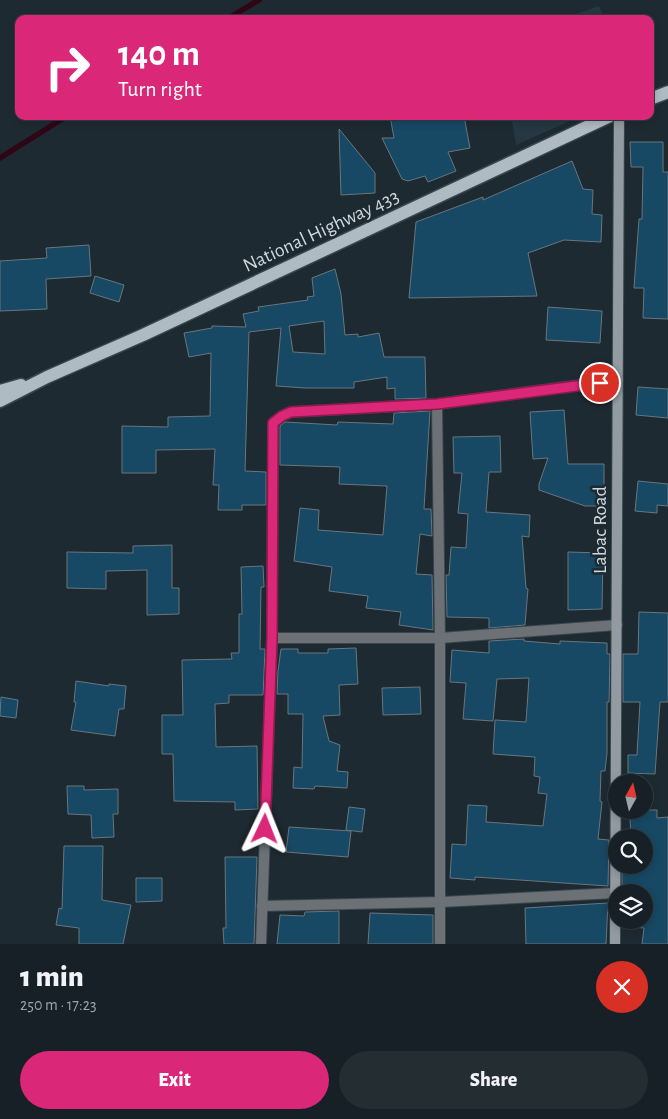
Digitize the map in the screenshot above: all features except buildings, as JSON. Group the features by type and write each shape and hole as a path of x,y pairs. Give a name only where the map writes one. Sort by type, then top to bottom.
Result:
{"main road":[{"path":"654,97 668,92"},
{"name":"National Highway 433","path":"0,402 47,377 143,335 601,120"},
{"name":"National Highway 433","path":"0,391 47,377"}],"street":[{"name":"Labac Road","path":"615,884 618,120"},
{"path":"261,944 272,638 273,423 291,412 437,404 618,380"},
{"path":"437,404 440,638 440,944"},
{"path":"272,638 440,638 617,625"},
{"path":"262,906 441,902 608,894"},
{"name":"Labac Road","path":"616,929 616,944"}],"shaded area":[{"path":"599,6 602,15 573,15"},
{"path":"512,120 572,120 516,145"}],"waterway":[{"path":"234,15 259,0"},
{"path":"0,158 61,120"}],"route":[{"path":"265,829 272,638 273,423 291,412 437,404 600,383"}]}
